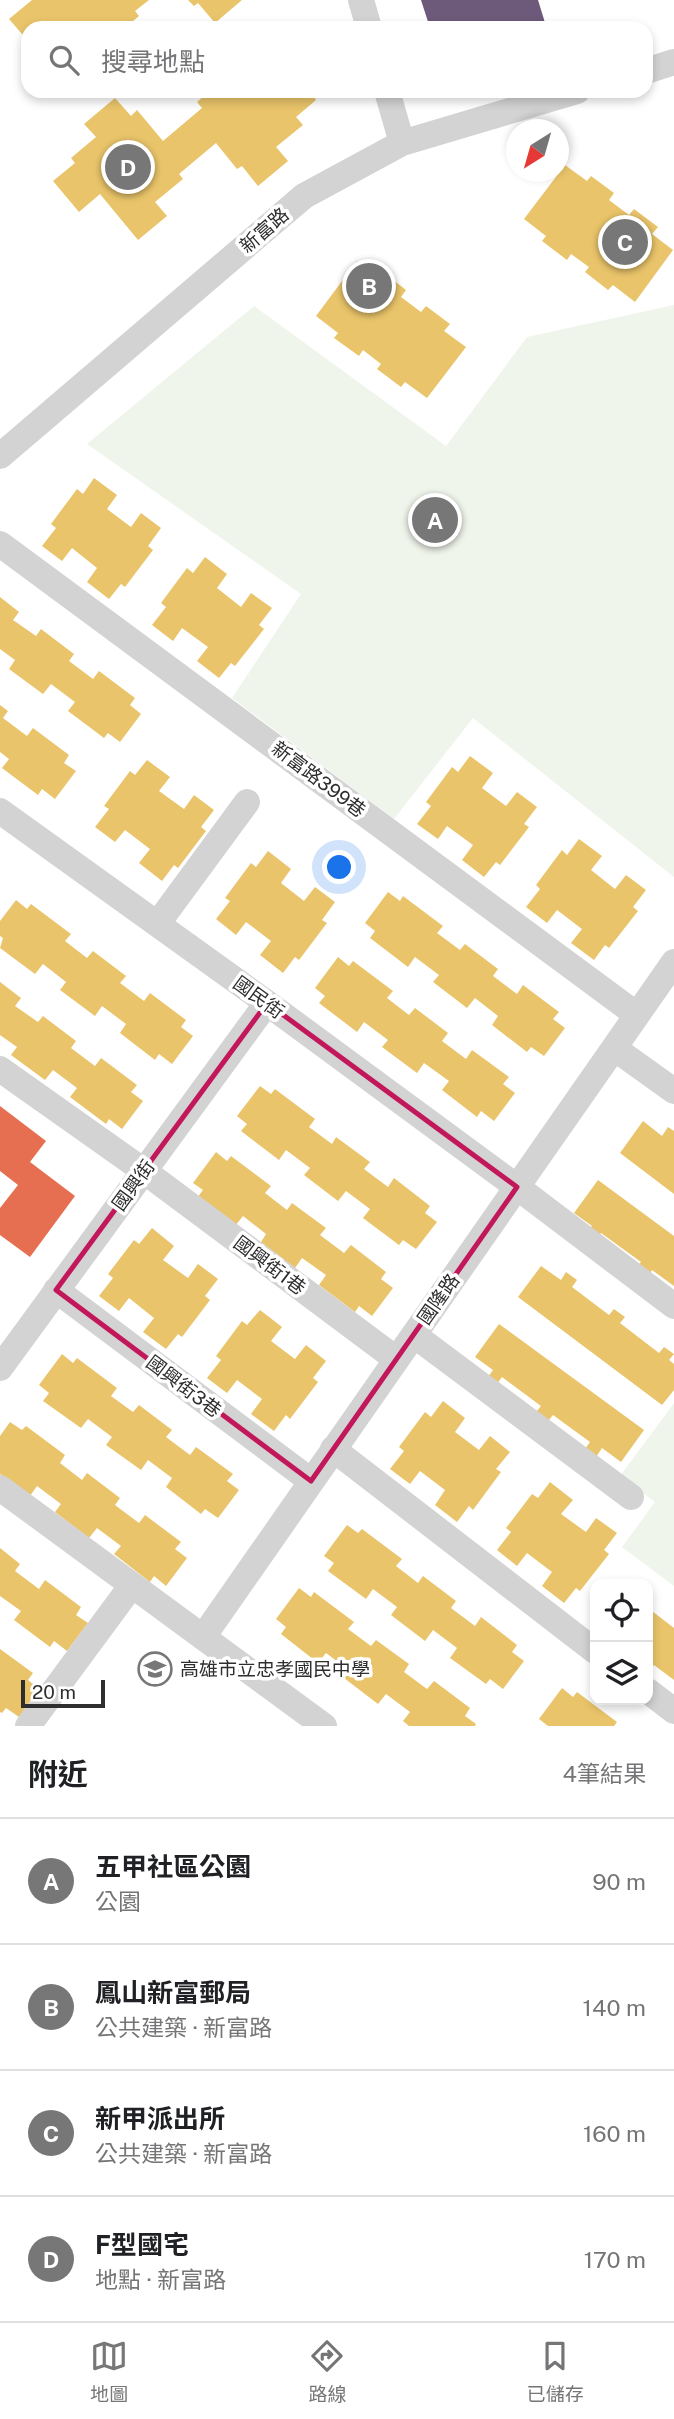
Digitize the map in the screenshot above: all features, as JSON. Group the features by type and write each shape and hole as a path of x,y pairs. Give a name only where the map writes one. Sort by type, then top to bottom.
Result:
{"street":[{"path":"361,0 367,21"},
{"path":"653,69 674,62"},
{"path":"389,98 402,143"},
{"name":"新富路","path":"0,456 304,196 402,143 553,98"},
{"name":"新富路399巷","path":"0,544 637,1015"},
{"path":"158,923 247,802"},
{"name":"國民街","path":"2,817 158,923 674,1306"},
{"name":"國隆路","path":"203,1637 674,962"},
{"name":"國興街","path":"2,1362 267,1003"},
{"path":"614,1048 674,1091"},
{"name":"國興街1巷","path":"0,1069 144,1171 396,1359"},
{"name":"國興街3巷","path":"57,1290 311,1481"},
{"path":"414,1335 631,1497"},
{"path":"333,1449 590,1647"},
{"path":"0,1488 324,1726"},
{"path":"27,1726 132,1585"},
{"path":"653,1695 674,1711"}],"highlighted area":[{"path":"267,1003 517,1187 311,1481 56,1290"}],"shaded area":[{"path":"674,305 674,877 473,718 394,819 232,698 301,594 87,444 254,306 446,446 527,337"},
{"path":"674,1403 674,1586 622,1547 655,1502 620,1476"}],"building: 住宅":[{"path":"32,0 149,0 135,11 139,16 133,21 21,21 21,33 9,19"},
{"path":"188,0 242,0 217,21 213,21 198,3 194,6"},
{"path":"115,98 131,116 137,110 163,141 202,108 197,102 202,98 316,100 296,117 303,125 276,147 288,161 258,186 242,166 237,169 216,143 179,174 183,179 155,202 167,216 138,240 100,194 79,212 53,181 75,163 71,158 96,137 84,124"},
{"path":"569,168 587,181 591,176 614,193 609,200 629,215 634,209 658,227 652,234 673,250 635,302 613,285 608,290 585,272 589,267 571,254 567,260 542,241 546,236 524,219 552,182 569,182"},
{"path":"357,261 379,277 383,272 406,290 401,297 421,312 426,306 450,324 444,331 466,347 427,398 405,382 401,387 377,369 381,364 363,350 359,356 334,338 338,333 316,316"},
{"path":"94,478 117,495 107,509 131,527 141,513 161,528 148,546 153,550 125,587 121,584 109,599 87,582 97,568 72,548 62,561 42,546 56,528 51,524 77,489 83,494"},
{"path":"205,557 227,574 217,588 241,607 251,593 272,608 259,625 264,629 235,666 231,663 219,678 197,661 208,647 182,628 173,641 152,625 166,607 161,603 187,568 193,573"},
{"path":"0,597 19,612 13,620 36,636 41,629 74,654 69,661 93,679 99,671 135,698 130,705 141,714 120,742 108,733 104,738 68,711 75,702 51,684 43,694 9,669 15,660 0,649"},
{"path":"0,705 8,711 3,718 27,736 33,728 69,755 64,763 76,771 55,799 42,789 38,795 2,768 9,759 0,752"},
{"path":"470,756 493,773 482,788 506,806 517,792 537,807 524,824 529,827 500,865 496,862 484,877 462,860 473,845 447,826 438,839 417,824 431,806 426,802 452,767 458,772"},
{"path":"147,760 170,777 159,791 184,809 194,795 214,810 201,827 206,831 178,868 174,865 162,881 139,863 150,849 125,830 115,842 95,827 109,809 104,806 130,771 135,775"},
{"path":"579,839 602,856 591,870 615,889 626,875 646,890 633,907 638,911 609,948 605,945 594,960 571,943 582,929 557,910 547,923 526,907 540,889 536,885 562,850 567,855"},
{"path":"268,851 291,869 281,883 304,901 315,887 335,902 322,920 327,923 299,960 295,957 283,973 260,955 271,941 246,922 236,935 216,919 230,901 225,898 251,863 256,867"},
{"path":"388,892 400,901 403,896 443,926 437,933 460,950 465,944 498,969 493,976 517,994 523,985 559,1012 553,1019 565,1028 544,1056 531,1047 527,1052 492,1025 498,1016 475,998 467,1008 433,982 439,975 415,957 408,967 370,938 375,931 365,923"},
{"path":"16,900 27,909 31,904 71,934 65,941 87,958 93,951 126,976 120,983 144,1001 150,993 186,1020 181,1027 193,1036 172,1064 159,1054 155,1060 120,1033 126,1024 102,1006 95,1016 60,990 66,982 43,964 35,974 0,948 3,938 0,936 0,921"},
{"path":"338,957 349,966 353,961 393,991 387,998 409,1015 415,1008 448,1033 442,1041 466,1059 472,1050 509,1077 503,1084 515,1093 494,1121 481,1111 477,1117 442,1090 449,1081 424,1063 417,1073 382,1047 388,1040 364,1022 357,1032 319,1003 325,996 315,988"},
{"path":"0,982 21,998 15,1006 38,1022 43,1016 76,1041 71,1048 95,1066 101,1058 137,1085 131,1092 143,1101 122,1129 109,1119 106,1124 70,1097 77,1088 53,1070 45,1080 11,1055 17,1047 0,1035"},
{"path":"260,1086 271,1094 275,1089 315,1119 309,1127 332,1144 336,1137 370,1162 364,1169 388,1187 394,1178 430,1206 425,1213 437,1222 416,1249 403,1240 399,1245 363,1218 370,1209 346,1191 338,1201 304,1175 310,1168 286,1150 279,1160 241,1131 247,1124 237,1116"},
{"path":"643,1121 662,1136 668,1127 674,1131 674,1194 620,1153"},
{"path":"216,1152 227,1161 231,1156 271,1186 265,1193 287,1210 292,1203 326,1228 320,1235 344,1253 351,1245 386,1272 381,1279 393,1288 372,1316 359,1306 355,1312 319,1285 326,1275 302,1258 295,1268 261,1242 266,1234 243,1216 235,1226 197,1198 203,1190 193,1183"},
{"path":"598,1180 674,1236 674,1286 652,1270 648,1277 636,1268 641,1262 601,1233 596,1239 587,1232 592,1226 574,1213"},
{"path":"152,1228 174,1246 163,1260 188,1278 198,1264 218,1279 205,1296 210,1300 182,1337 178,1334 166,1349 143,1332 154,1318 129,1298 119,1311 99,1296 113,1278 108,1274 134,1240 139,1244"},
{"path":"541,1266 561,1280 566,1272 577,1280 572,1287 609,1315 614,1309 625,1317 620,1323 659,1353 664,1347 674,1354 669,1360 674,1364 674,1390 662,1405 518,1297"},
{"path":"260,1310 282,1327 271,1341 295,1359 306,1345 326,1361 313,1378 318,1382 290,1419 286,1415 274,1431 251,1414 262,1399 237,1380 227,1393 207,1378 221,1360 216,1356 242,1321 247,1325"},
{"path":"499,1324 644,1430 621,1462 602,1448 596,1457 585,1449 590,1442 553,1415 548,1421 536,1412 541,1406 502,1377 497,1384 488,1377 493,1370 475,1357"},
{"path":"62,1354 73,1363 77,1358 117,1388 111,1396 133,1412 139,1405 172,1430 166,1437 190,1455 196,1447 233,1474 227,1481 239,1490 218,1518 205,1509 201,1514 166,1487 172,1478 148,1460 141,1470 106,1445 112,1437 88,1419 81,1428 43,1401 49,1393 39,1385"},
{"path":"443,1401 465,1418 455,1432 479,1450 490,1436 510,1452 496,1469 501,1472 473,1510 469,1506 457,1522 435,1505 445,1490 420,1471 410,1484 390,1469 404,1451 399,1447 425,1412 431,1417"},
{"path":"10,1422 22,1430 26,1426 65,1455 60,1463 82,1480 87,1473 120,1498 115,1505 139,1523 145,1515 181,1542 175,1549 187,1558 166,1586 154,1576 150,1582 114,1554 121,1546 97,1528 89,1538 55,1512 61,1504 37,1486 30,1496 0,1474 0,1436"},
{"path":"550,1482 573,1500 561,1514 586,1532 596,1518 617,1533 604,1550 609,1554 580,1591 576,1588 564,1603 542,1586 552,1572 527,1553 517,1566 497,1550 511,1532 506,1528 532,1494 538,1498"},
{"path":"347,1525 358,1533 362,1529 402,1559 396,1566 418,1583 423,1576 456,1601 451,1608 475,1626 481,1617 517,1645 512,1652 524,1661 503,1689 490,1679 486,1684 450,1658 457,1648 433,1630 425,1641 391,1615 397,1607 373,1589 366,1599 328,1571 334,1563 324,1556"},
{"path":"0,1548 20,1564 15,1571 39,1589 45,1580 81,1607 76,1615 88,1623 67,1651 54,1641 50,1647 14,1620 21,1611 0,1596"},
{"path":"299,1588 311,1597 314,1592 354,1622 348,1629 371,1646 376,1640 409,1664 404,1672 427,1689 434,1681 470,1708 465,1716 476,1724 475,1726 409,1726 403,1721 410,1712 386,1694 378,1704 344,1678 350,1671 326,1653 318,1663 281,1634 286,1627 276,1619"},
{"path":"653,1612 674,1628 674,1680 654,1665"},
{"path":"0,1649 33,1673 28,1680 39,1689 19,1717 6,1708 0,1712"},
{"path":"562,1688 573,1697 577,1692 590,1702 590,1705 594,1705 617,1722 614,1726 548,1726 539,1719"}],"building: 商業":[{"path":"0,1106 46,1141 30,1162 75,1196 30,1257 0,1235 0,1208 18,1185 0,1171"}],"building: 辦公":[{"path":"421,0 538,0 544,21 428,21"}],"place":[{"name":"F型國宅","path":"128,167"},
{"name":"新甲派出所","path":"625,242"},
{"name":"鳳山新富郵局","path":"369,286"},
{"name":"五甲社區公園","path":"435,520"},
{"name":"高雄市立忠孝國民中學","path":"155,1669"}]}
